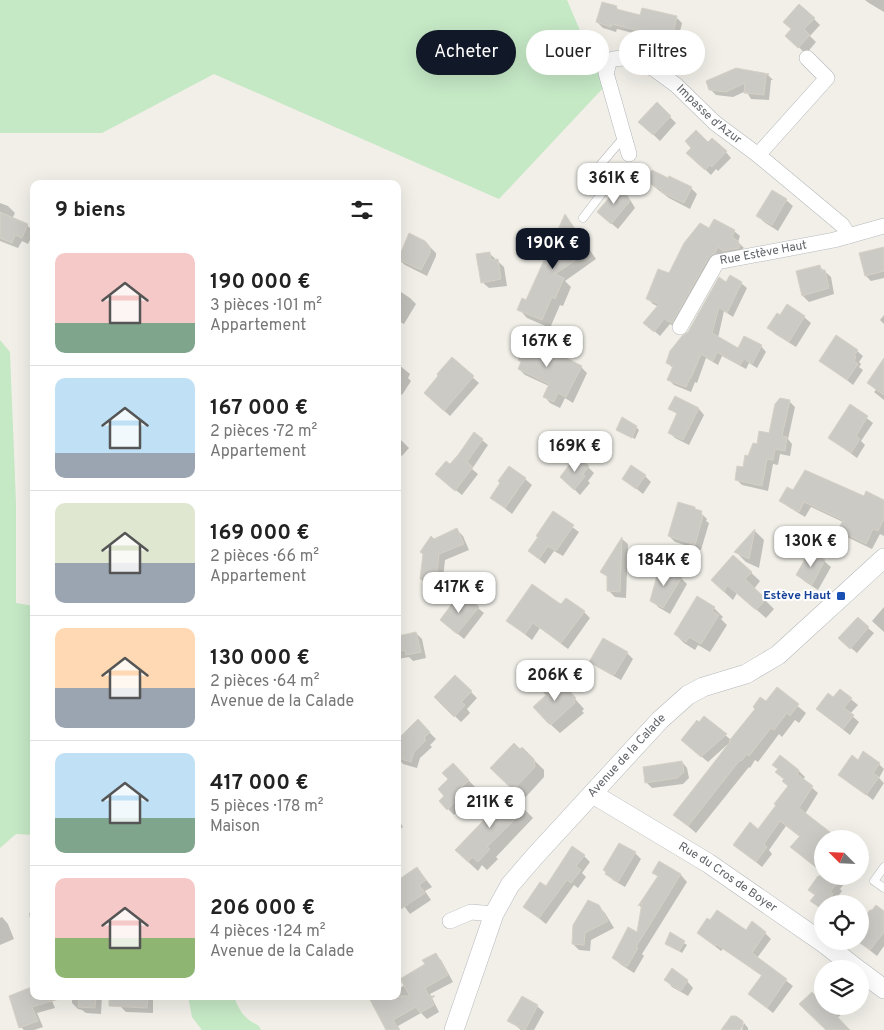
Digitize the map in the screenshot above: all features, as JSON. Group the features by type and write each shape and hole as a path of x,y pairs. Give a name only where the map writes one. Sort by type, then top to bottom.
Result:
{"street":[{"name":"Impasse d'Azur","path":"629,154 606,73 609,63 613,59 624,58 638,61 676,85 715,123 758,155 842,225 849,236"},
{"path":"758,155 827,78 807,58"},
{"name":"Rue Estève Haut","path":"680,327 717,262 834,240 884,226"},
{"name":"Avenue de la Calade","path":"454,1030 494,914 516,878 593,793 678,703 703,687 746,674 778,655 884,558"},
{"name":"Rue du Cros de Boyer","path":"593,793 598,798 715,868 846,960"},
{"path":"450,921 471,912 494,914"},
{"name":"Rue du Cros de Boyer","path":"869,978 884,989"}],"lane":[{"path":"583,218 602,193 598,178 601,164 624,137"},
{"path":"884,868 874,881 884,888"}],"green space":[{"path":"0,0 567,0 580,30 526,30 526,75 599,75 604,87 499,199 214,74 102,133 0,133"},
{"path":"0,340 10,352 16,504 16,603 30,605 30,835 16,834 0,848"},
{"path":"189,1000 236,1000 244,1015 258,1025 261,1030 202,1030 192,1017"}],"building":[{"path":"602,2 617,6 616,9 640,15 642,8 677,16 674,30 636,30 612,24 611,27 596,22"},
{"path":"799,4 815,18 804,29 810,35 798,48 785,36 791,29 783,22"},
{"path":"736,68 769,74 766,75 764,95 744,93 745,83 726,92 709,90 706,81"},
{"path":"657,102 671,116 653,135 638,122"},
{"path":"696,130 708,142 712,138 727,151 712,167 710,165 705,170 686,153 691,148 685,141"},
{"path":"652,170 692,187 684,203 646,182"},
{"path":"620,185 630,201 611,224 597,212"},
{"path":"772,190 787,199 772,225 756,216"},
{"path":"0,212 28,224 22,238 15,235 12,243 0,238"},
{"path":"565,214 589,251 555,274 564,278 555,299 552,297 542,320 517,310 522,298 526,300"},
{"path":"714,219 735,230 732,237 739,242 739,248 723,251 718,247 715,253 709,257 672,323 664,319 654,332 643,323 659,304 646,299 658,269 669,273 684,243 700,223 709,228"},
{"path":"409,233 425,241 430,247 430,253 421,270 401,260 401,252"},
{"path":"884,247 884,271 865,276 859,253"},
{"path":"490,252 491,260 498,259 501,279 481,283 476,254"},
{"path":"820,265 821,270 825,270 829,288 802,296 796,271"},
{"path":"730,275 742,282 727,313 719,307 712,333 738,348 744,336 762,345 752,364 744,359 740,365 717,352 713,361 701,354 686,387 667,380 673,366 666,363 670,351 682,336 688,332 719,277 726,282"},
{"path":"787,304 805,316 789,342 767,328 777,313 780,315"},
{"path":"836,335 858,350 854,356 856,357 854,361 858,364 847,380 819,361"},
{"path":"523,336 582,366 566,397 558,393 554,402 543,397 549,384 518,369 521,362 518,360 520,356 514,354"},
{"path":"452,357 474,376 444,411 424,393"},
{"path":"884,358 884,395 867,383"},
{"path":"675,396 699,408 683,440 668,433 677,413 668,409"},
{"path":"780,398 790,400 782,436 787,437 785,451 775,449 773,460 767,459 762,486 735,480 737,466 743,467 745,455 748,456 753,443 757,444 759,431 769,433 775,404"},
{"path":"850,404 868,416 856,436 860,439 851,453 828,438"},
{"path":"622,417 637,426 632,438 616,430"},
{"path":"474,432 483,439 467,462 473,467 455,491 435,474 446,461 450,464"},
{"path":"576,456 589,466 583,474 585,476 574,490 560,477"},
{"path":"631,465 646,475 636,489 622,479"},
{"path":"509,466 526,478 505,508 490,498 500,483 498,481"},
{"path":"805,470 864,496 866,491 884,500 884,519 878,531 873,529 866,544 838,530 843,520 804,502 799,512 779,501 787,487 793,490"},
{"path":"678,502 702,511 701,515 703,516 695,545 668,536"},
{"path":"553,511 574,525 556,551 548,546 539,559 528,551"},
{"path":"457,528 464,544 439,554 436,581 420,579 423,554 420,552 431,536 434,539"},
{"path":"755,529 749,559 734,552"},
{"path":"622,537 620,592 607,591 607,576 600,572"},
{"path":"809,552 825,560 812,585 796,575"},
{"path":"733,555 752,572 745,579 766,599 756,610 727,585 724,592 711,580"},
{"path":"659,568 668,572 669,569 682,577 663,608 650,601"},
{"path":"532,584 559,603 561,604 566,598 585,611 561,643 533,623 525,634 506,621"},
{"path":"465,595 479,607 457,634 440,620 454,601 457,604"},
{"path":"697,596 715,607 712,611 719,615 701,644 689,637 686,642 674,634"},
{"path":"858,617 869,627 850,649 838,638"},
{"path":"416,632 421,652 406,655 405,650 401,651 401,635"},
{"path":"603,638 628,652 614,675 589,662"},
{"path":"455,675 472,691 461,702 465,705 454,717 434,697"},
{"path":"551,680 555,684 559,680 576,698 574,700 575,703 552,724 549,724 533,707 546,695 541,689"},
{"path":"777,687 799,704 790,716 787,713 774,730 771,728 749,756 747,754 740,760 688,826 673,815 755,709 753,707 760,697 766,701"},
{"path":"840,689 852,698 844,708 854,715 843,729 816,709 828,693 833,697"},
{"path":"704,716 727,734 701,757 681,740 697,720 699,722"},
{"path":"418,719 430,732 424,738 426,740 414,752 411,762 401,759 401,736"},
{"path":"514,743 520,749 522,747 534,759 535,767 513,790 490,768"},
{"path":"863,751 880,763 873,773 879,777 866,795 838,775 852,755 858,760"},
{"path":"780,755 799,770 797,774 813,786 799,808 827,830 814,830 814,866 790,847 800,836 780,821 764,844 767,847 756,862 733,845 750,822 758,829 788,786 782,781 784,779 775,772 778,769 772,765"},
{"path":"682,761 684,772 677,778 645,783 643,767"},
{"path":"453,763 469,780 454,795 458,799 447,810 439,801 444,796 438,789 448,779 442,773"},
{"path":"510,793 525,809 487,847 490,849 478,862 472,857 468,862 455,850"},
{"path":"619,843 636,852 618,882 605,874 606,872 603,870"},
{"path":"572,846 585,855 576,866 581,870 571,883 567,880 539,918 523,907 540,882 546,886"},
{"path":"659,861 681,874 636,947 638,948 627,967 612,958 628,927 637,932 642,903 638,906 658,876 652,873"},
{"path":"417,867 426,880 419,885 425,893 401,909 401,878"},
{"path":"814,882 814,885 836,885 830,892 832,895 815,895 808,890"},
{"path":"588,900 599,905 608,921 585,933 584,945 572,944 573,925"},
{"path":"876,905 884,911 884,932 870,950 869,911"},
{"path":"717,910 746,930 752,921 766,932 752,953 787,979 767,1008 748,994 762,975 697,933 707,918 710,920"},
{"path":"670,932 685,941 679,951 665,944"},
{"path":"436,953 448,975 425,988 429,996 435,996 431,999 434,1005 420,1013 416,1007 393,1020 399,1030 386,1030 370,1000 401,1000 401,996 410,996 401,978 425,964 422,960"},
{"path":"672,968 688,980 681,991 664,980"},
{"path":"30,988 30,1000 56,1000 32,1007 38,1021 19,1028 9,996"},
{"path":"812,992 814,994 814,1015 836,1015 850,1030 826,1030 799,1004"},
{"path":"522,996 538,1005 525,1030 507,1021"},
{"path":"79,1000 96,1000 95,1008 78,1007"},
{"path":"109,1000 148,1000 147,1008 109,1006"},
{"path":"731,1016 736,1016 743,1021 743,1026 740,1030 721,1030"}],"place":[{"name":"Estève Haut","path":"841,596"}]}
